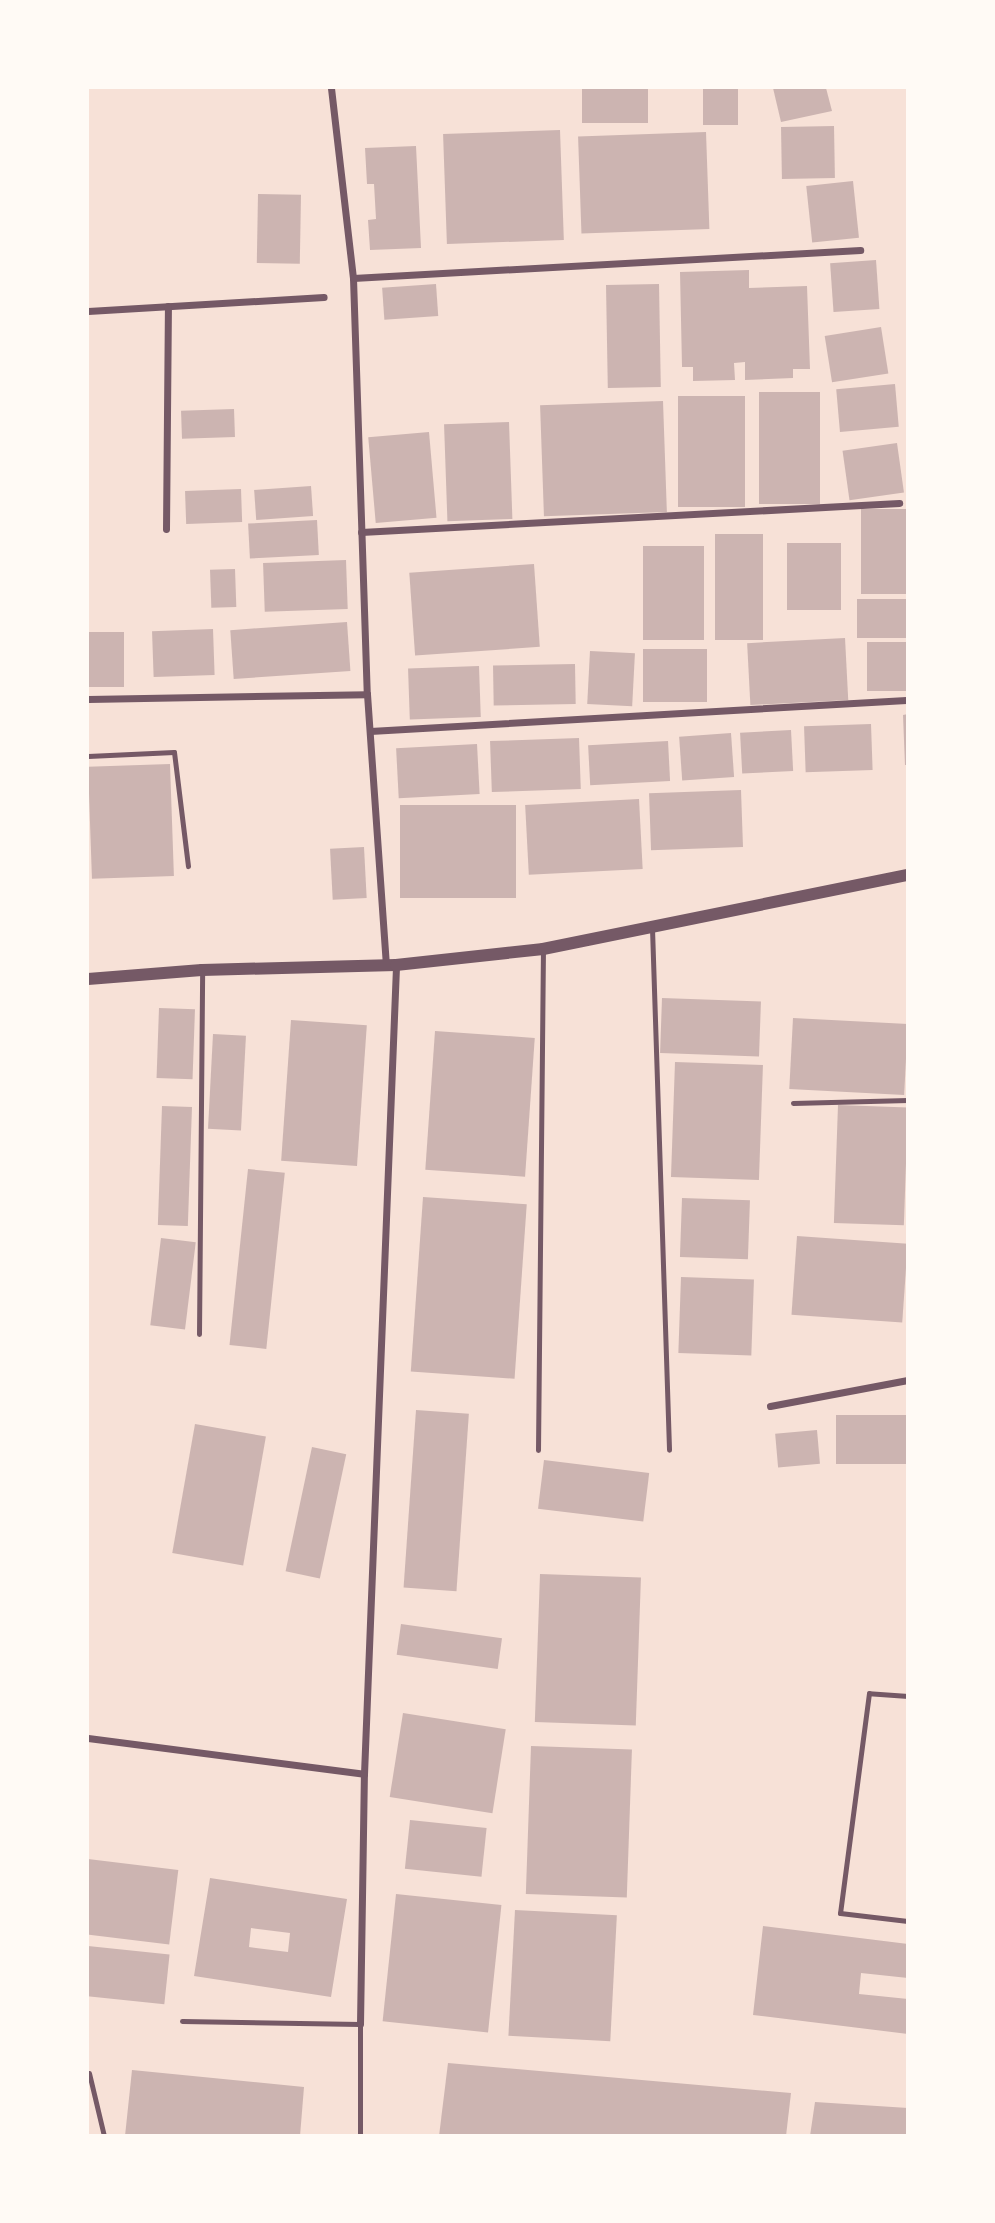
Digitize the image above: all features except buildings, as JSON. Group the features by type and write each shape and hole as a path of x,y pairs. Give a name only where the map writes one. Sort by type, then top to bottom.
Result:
{"street":[{"path":"331,88 353,278 367,694 391,965 364,1774 360,2024"},
{"path":"353,278 860,250"},
{"path":"88,311 324,297"},
{"path":"166,529 168,306"},
{"path":"361,532 899,503"},
{"path":"88,699 367,694"},
{"path":"370,731 906,700"},
{"path":"88,979 202,970 391,965 543,949 908,875"},
{"path":"770,1406 908,1380"},
{"path":"88,1738 364,1774"}],"lane":[{"path":"88,757 174,752 188,866"},
{"path":"652,928 669,1450"},
{"path":"538,1450 543,949"},
{"path":"199,1334 202,970"},
{"path":"793,1103 908,1100"},
{"path":"908,1696 869,1693 839,1913 908,1921"},
{"path":"182,2021 360,2024 360,2136"},
{"path":"89,2073 104,2136"}]}
